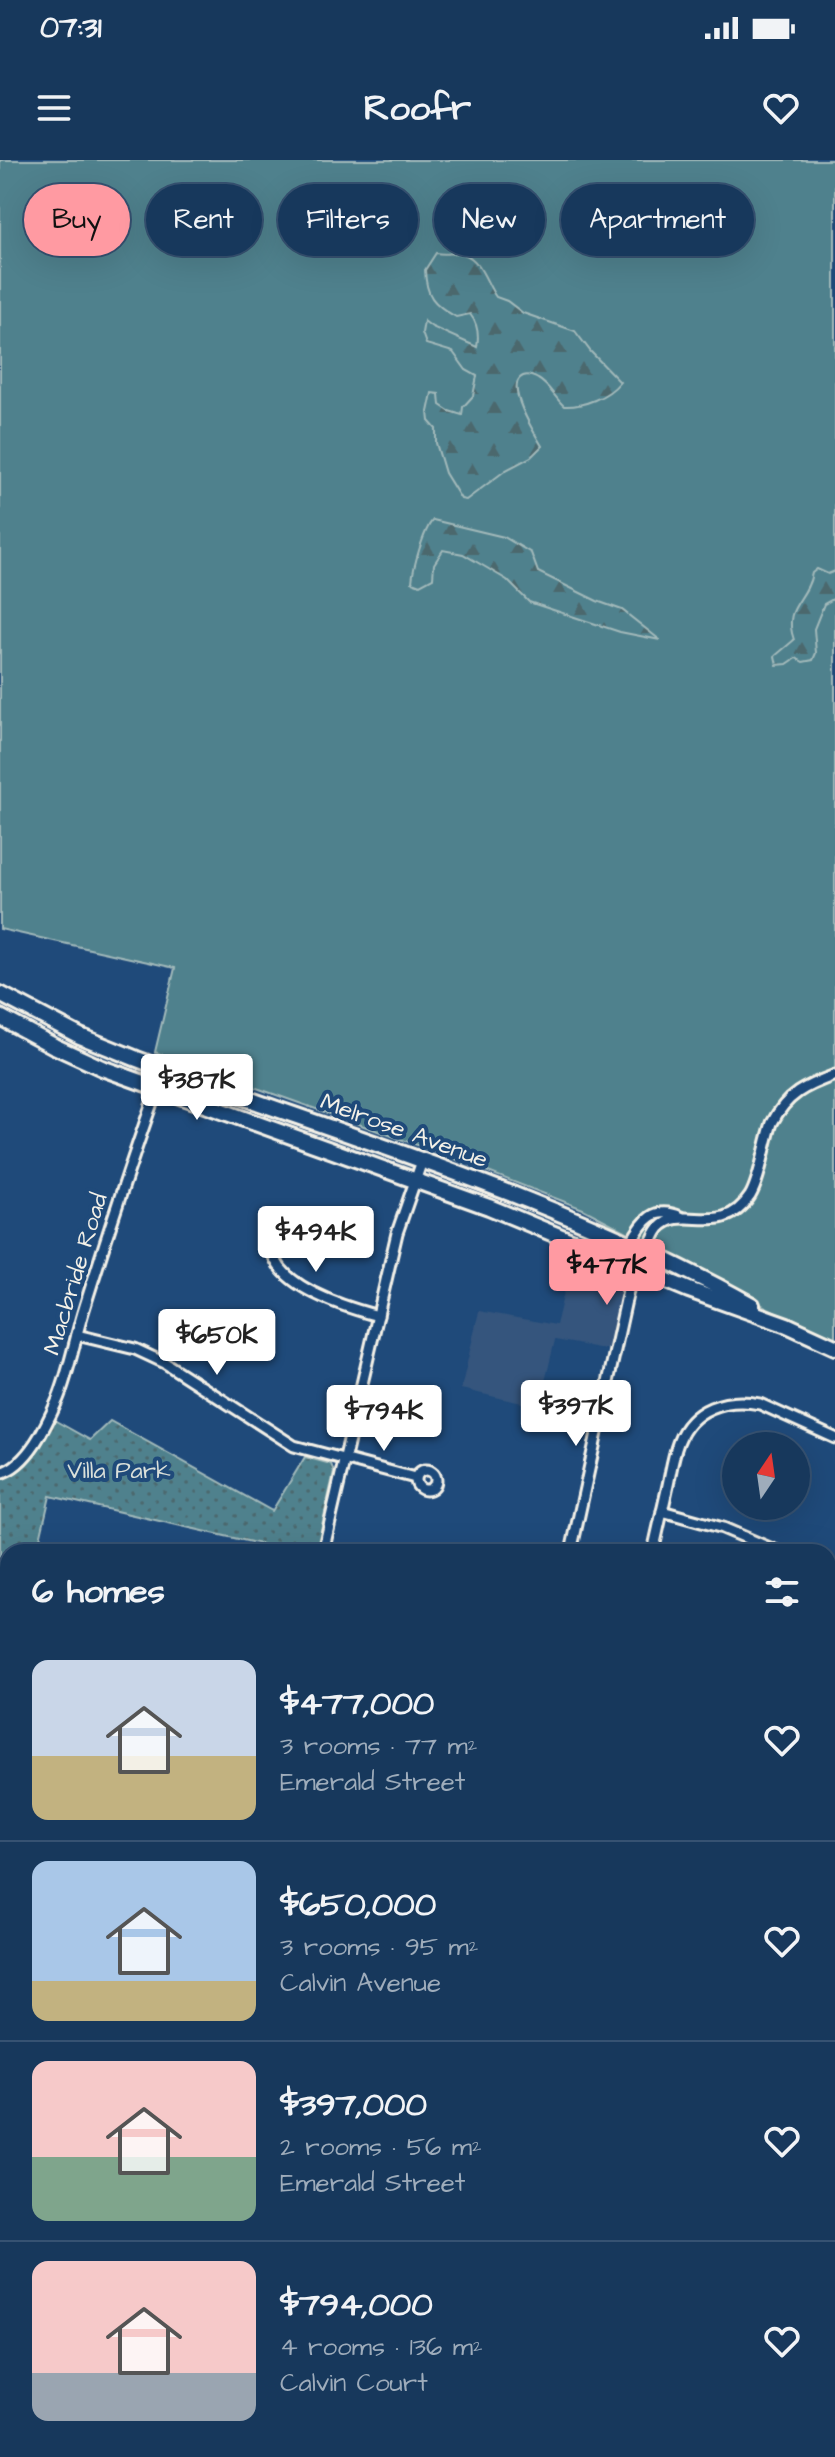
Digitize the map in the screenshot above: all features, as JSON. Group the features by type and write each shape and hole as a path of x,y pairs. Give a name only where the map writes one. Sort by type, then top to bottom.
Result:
{"main road":[{"name":"Melrose Avenue","path":"0,994 80,1036 164,1069 584,1222 705,1278 787,1325"},
{"name":"Melrose Avenue","path":"0,1017 102,1068 528,1222 835,1347"}],"street":[{"name":"Macbride Road","path":"0,1473 24,1460 57,1401 108,1232 164,1069"},
{"path":"640,1247 661,1226 674,1219 715,1220 739,1208 752,1193 777,1113 805,1086 835,1075"},
{"path":"325,1544 397,1233 422,1161"},
{"path":"573,1544 640,1247 642,1223 663,1212 684,1218"},
{"path":"269,1218 272,1250 276,1263 285,1272 330,1301 378,1316"},
{"path":"77,1335 135,1349 175,1369 281,1439 308,1452 415,1478"},
{"path":"655,1544 679,1440 692,1420 711,1407 737,1401 760,1404 835,1438"},
{"path":"662,1511 723,1528 760,1544"}],"shaded area":[{"path":"575,1247 632,1272 615,1351 555,1340 539,1407 461,1389 479,1311 556,1325"}],"green space":[{"path":"0,160 835,160 835,1341 583,1209 437,1152 155,1052 175,968 0,929"},
{"path":"434,256 469,257 479,266 496,297 523,313 575,331 620,382 595,400 564,406 538,379 522,376 517,384 519,402 542,446 531,457 506,470 466,500 461,499 445,473 436,443 436,429 429,421 428,412 432,393 439,394 440,405 462,415 463,407 473,396 477,376 466,370 453,352 426,344 422,333 424,321 477,347 478,334 470,314 456,317 436,303 429,293 425,270"},
{"path":"433,520 504,537 531,553 538,572 622,610 660,640 620,632 529,602 507,580 463,554 443,550 434,564 433,578 420,585 412,582 426,531"},
{"path":"817,569 828,574 835,571 835,598 824,604 814,629 816,653 813,660 803,662 796,658 787,664 777,665 775,656 794,640 791,629 793,612 812,573"},
{"name":"Villa Park","path":"54,1420 90,1440 110,1421 272,1511 305,1457 331,1464 334,1472 318,1544 260,1544 50,1496 39,1544 0,1544 0,1480 19,1470 38,1448"}]}
